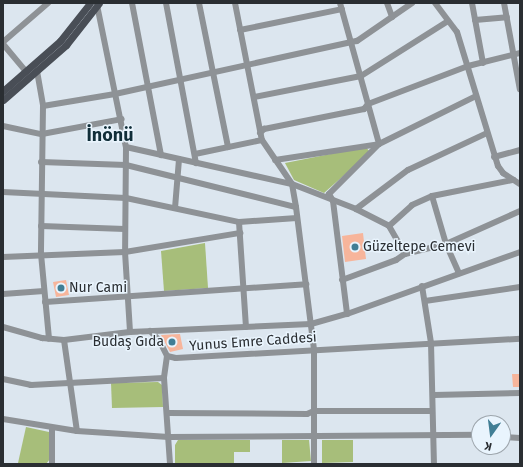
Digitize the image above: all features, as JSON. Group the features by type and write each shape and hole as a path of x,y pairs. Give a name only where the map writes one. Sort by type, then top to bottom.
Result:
{"main road":[{"path":"3,91 64,38 96,4"},
{"path":"3,100 37,72 69,42 96,4"}],"street":[{"path":"26,71 3,43 48,3"},
{"path":"132,3 162,155"},
{"path":"166,3 179,79 196,163"},
{"path":"199,3 211,73 228,147"},
{"path":"235,3 261,137 292,184 296,207 314,350 314,464"},
{"path":"387,3 392,17"},
{"path":"43,106 115,94 352,42 412,3"},
{"path":"435,3 457,32 494,157 503,173 520,184"},
{"path":"472,3 483,63"},
{"path":"504,3 520,90"},
{"path":"96,4 115,94 122,119 126,147 125,252 130,332"},
{"path":"240,30 341,6 379,144"},
{"path":"475,20 507,17"},
{"path":"254,97 361,76 448,21"},
{"path":"261,137 264,129 364,109 368,104 468,66 520,53"},
{"path":"37,72 43,106 40,193 41,254 49,339"},
{"path":"275,160 379,144 476,96"},
{"path":"3,126 42,134 122,119"},
{"path":"356,209 408,170 487,133"},
{"path":"195,154 228,147 261,137"},
{"path":"347,314 333,202 329,194 379,144"},
{"path":"126,147 292,184 333,202 356,209 389,226 405,254"},
{"path":"494,157 520,150"},
{"path":"175,208 178,159"},
{"path":"41,162 126,165 296,207"},
{"path":"389,226 412,205 432,196 513,180"},
{"path":"3,192 126,198 239,222 297,218"},
{"path":"432,196 446,244 459,273"},
{"path":"342,280 396,260 405,254 446,244 520,211"},
{"path":"239,222 246,327"},
{"path":"41,226 125,229"},
{"path":"3,257 41,254 125,252 240,233"},
{"path":"3,327 49,339 64,340 130,332 311,324 347,314 520,252"},
{"path":"46,302 306,284"},
{"path":"422,286 431,343 434,395 432,411 434,464"},
{"path":"424,301 520,287"},
{"path":"3,294 44,291"},
{"path":"150,331 159,340 167,356 164,378 168,413 170,464"},
{"name":"Yunus Emre Caddesi","path":"167,356 189,358 520,339"},
{"path":"64,340 78,431"},
{"path":"3,379 31,385 164,378"},
{"path":"434,395 520,393"},
{"path":"168,413 307,414 314,411 432,411"},
{"path":"3,419 78,431 169,437 471,435"},
{"path":"52,428 52,464"}],"green space":[{"path":"366,147 369,151 368,154 324,193 294,180 285,163"},
{"path":"205,243 208,288 164,291 161,251"},
{"path":"158,382 162,385 163,407 112,408 111,383"},
{"path":"26,427 49,432 50,459 46,464 18,463"},
{"path":"178,440 250,440 250,452 234,452 234,463 175,463 175,445"},
{"path":"282,440 309,440 311,461 282,463"},
{"path":"322,440 353,440 353,462 322,463"}],"building":[{"name":"Güzeltepe Cemevi","path":"363,233 364,242 368,246 365,251 366,259 345,262 342,236"},
{"name":"Nur Cami","path":"66,280 69,295 56,297 53,282"},
{"name":"Budaş Gıda","path":"180,334 183,349 170,352 161,335"},
{"path":"512,374 520,374 520,387 513,387"}],"place":[{"name":"Güzeltepe Cemevi","path":"355,247"},
{"name":"Nur Cami","path":"61,288"},
{"name":"Budaş Gıda","path":"172,342"}],"district":[{"name":"İnönü","path":"110,135"}]}
